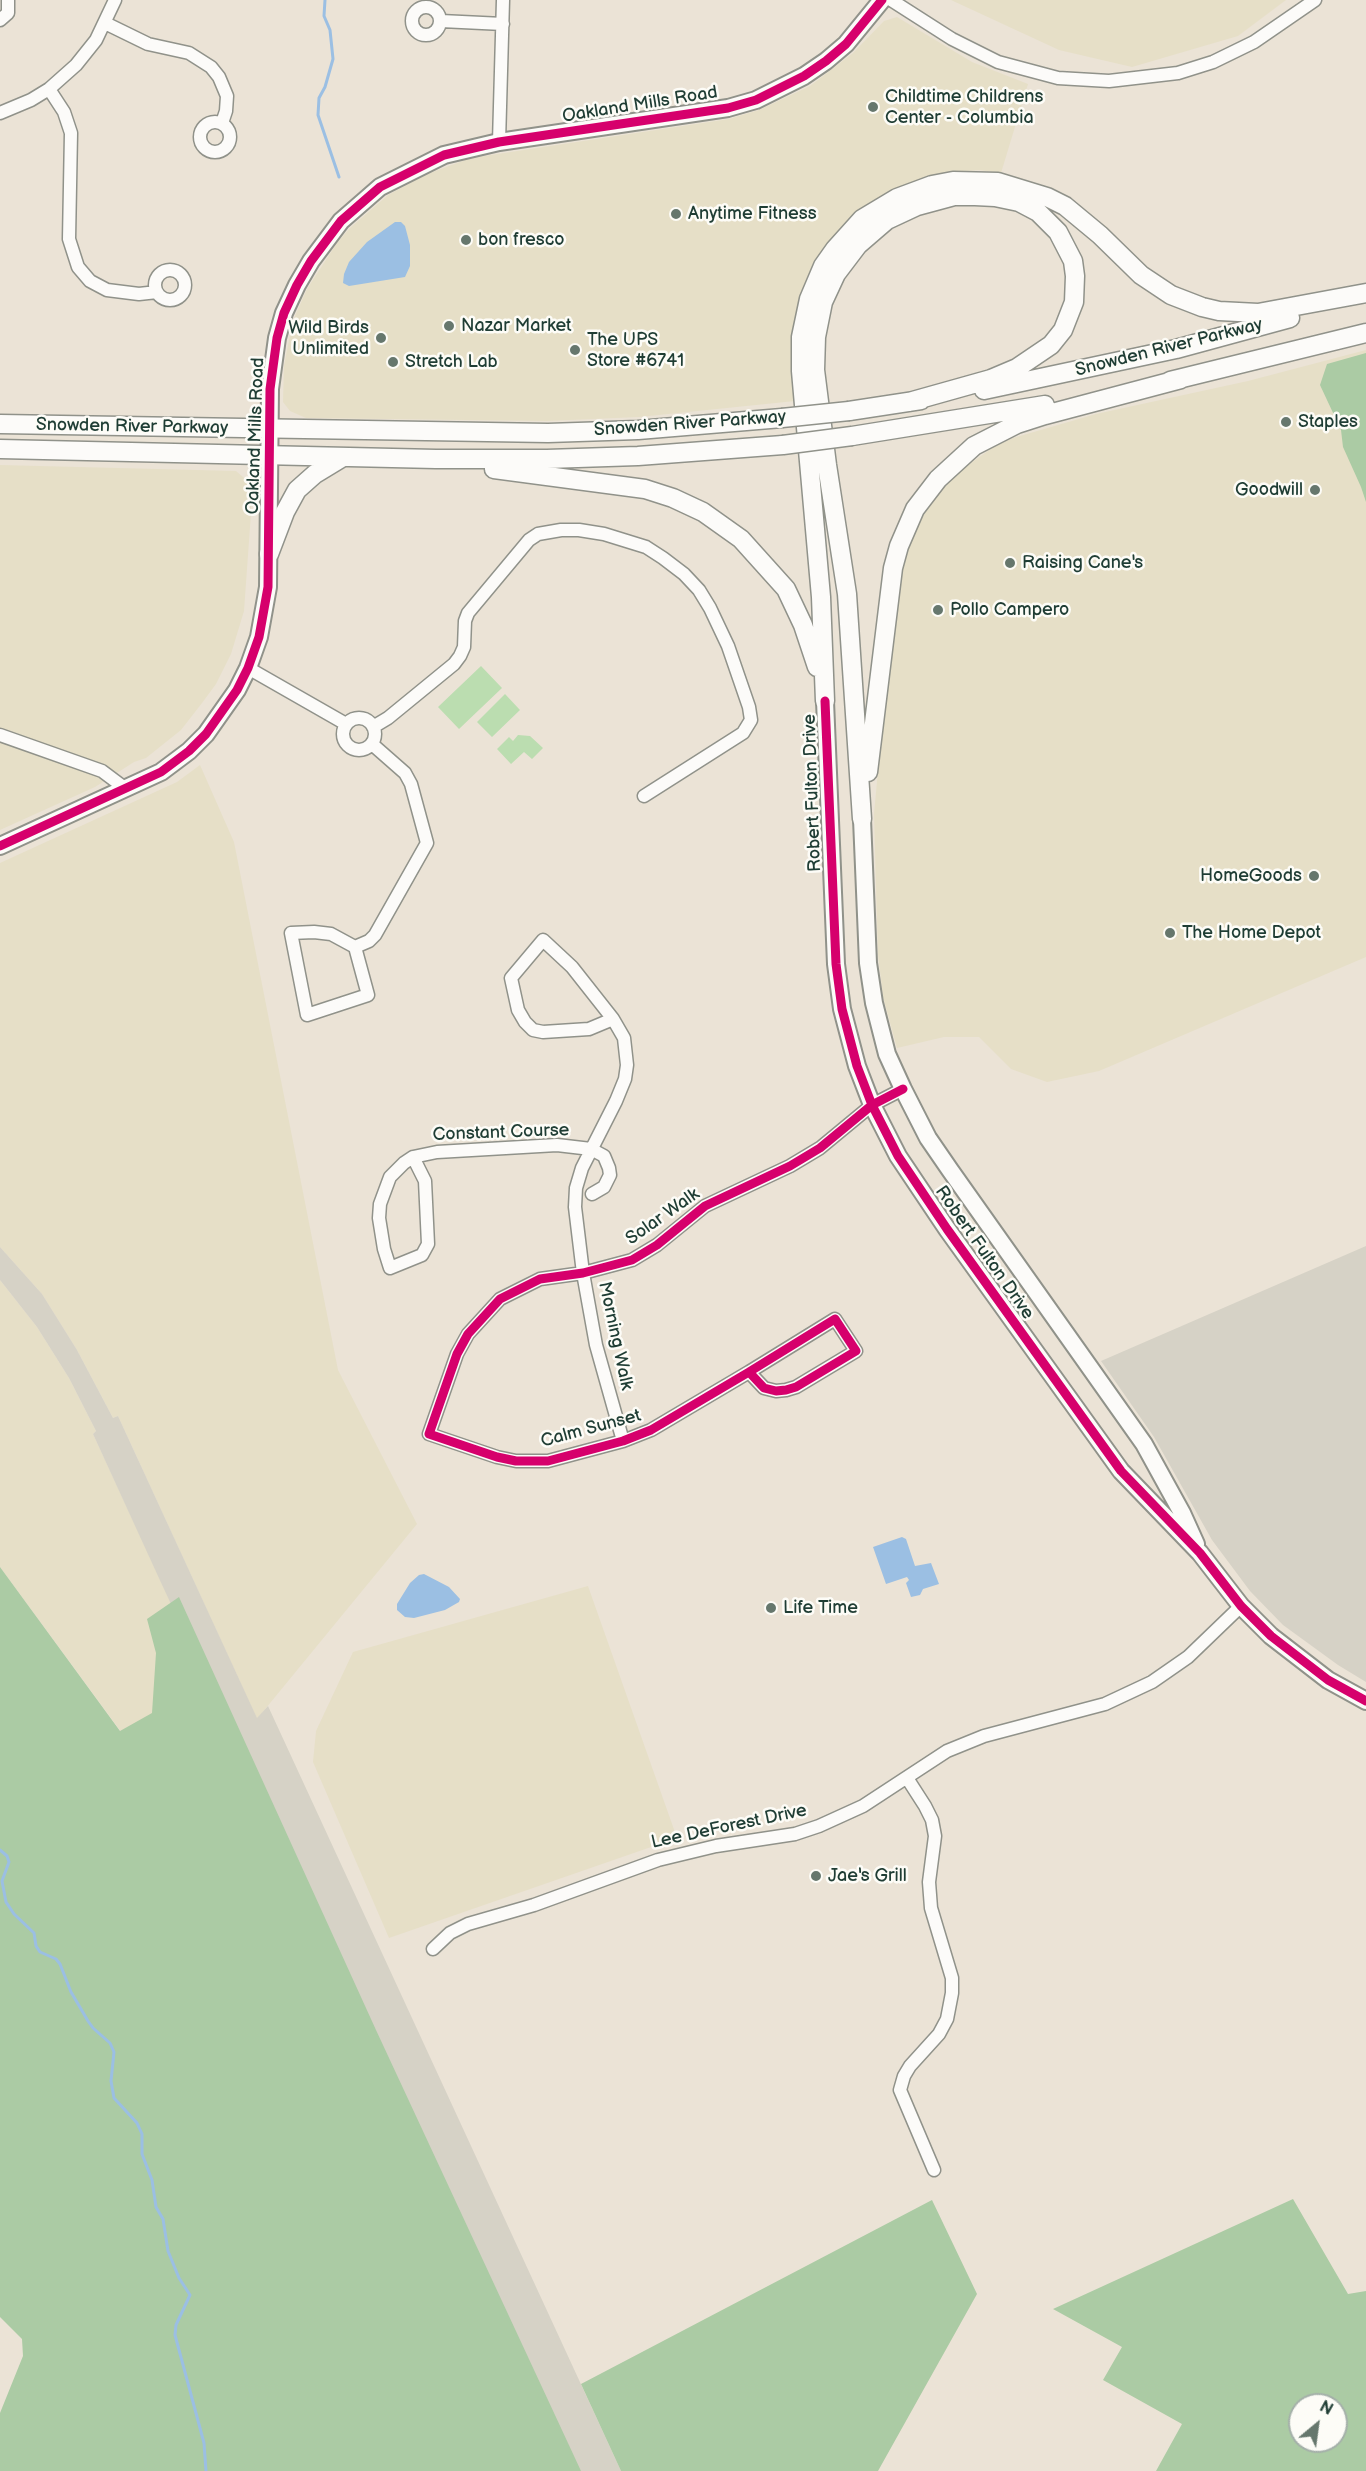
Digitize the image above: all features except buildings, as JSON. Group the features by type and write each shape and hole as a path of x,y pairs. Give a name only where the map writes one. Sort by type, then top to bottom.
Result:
{"main road":[{"path":"825,700 821,597 801,371 801,337 809,299 823,266 862,219 897,198 932,185 969,181 998,182 1031,191 1065,206 1100,235 1141,275 1171,295 1202,307 1227,312 1258,313 1366,294"},
{"path":"862,819 847,594 815,369 816,337 821,310 829,287 847,258 873,231 887,220 903,212 934,200 954,196 995,197 1019,202 1038,212 1058,232 1073,261 1074,302 1063,330 1051,345 1017,368 991,379 909,402"},
{"name":"Snowden River Parkway","path":"0,424 548,433 638,430 783,418 909,402 1080,371 1176,349 1366,294"},
{"name":"Snowden River Parkway","path":"0,449 436,459 547,459 639,456 783,445 988,416 1181,379 1366,333"},
{"path":"862,819 892,568 915,509 953,463 992,436 1045,414 1181,379"},
{"path":"269,554 285,512 297,490 315,474 343,457"},
{"path":"436,459 645,489 704,512 741,539 786,589 812,648 825,700"}],"street":[{"path":"0,20 8,13 8,0"},
{"path":"0,113 14,109 49,89 81,60 105,23 115,0"},
{"path":"499,142 503,0"},
{"name":"Oakland Mills Road","path":"0,846 161,772 189,751 228,705 248,668 265,613 269,554 270,389 277,338 284,313 297,285 327,238 362,202 400,175 444,155 499,142 698,113 756,100 804,76 826,61 846,44 882,0"},
{"path":"891,0 952,39 998,62 1058,78 1109,81 1178,73 1213,62 1254,42 1315,0"},
{"path":"441,21 503,24"},
{"path":"105,23 148,44 189,53 211,67 219,77 227,96 222,123"},
{"path":"49,89 64,112 71,133 69,239 78,267 90,281 107,290 139,294 157,292"},
{"path":"374,726 388,718 454,664 464,647 465,621 468,613 529,540 548,531 579,530 604,534 646,547 684,574 699,590 728,646 749,707 751,720 743,733 644,796"},
{"path":"248,668 346,724"},
{"name":"Robert Fulton Drive","path":"825,700 836,964 842,1009 857,1066 872,1106 897,1156 1096,1439 1134,1485 1200,1553 1241,1606 1271,1636 1328,1680 1366,1701"},
{"path":"354,718 367,719 374,726 375,738 372,744 363,750 349,748 342,736 346,724 354,718"},
{"path":"0,735 102,771 126,789"},
{"path":"355,947 369,941 375,935 427,843 408,778 393,760 372,744"},
{"name":"Robert Fulton Drive","path":"862,819 868,963 872,993 887,1054 903,1089 928,1138 944,1162 1144,1444 1182,1513 1200,1553"},
{"path":"291,933 332,934 355,947 368,995 307,1015 291,933"},
{"name":"Morning Walk","path":"613,1019 589,1029 543,1032 533,1029 525,1022 518,1010 511,978 543,940 572,967 613,1019 624,1038 627,1065 625,1079 580,1173 575,1207 583,1272 601,1367 623,1441"},
{"name":"Solar Walk","path":"429,1434 458,1354 468,1334 500,1299 528,1284 554,1276 583,1272 632,1260 650,1250 705,1206 790,1166 820,1148 872,1106 903,1089"},
{"name":"Constant Course","path":"413,1157 425,1181 428,1244 422,1255 390,1268 379,1218 380,1204 390,1177 413,1157 437,1152 557,1145 591,1149"},
{"path":"591,1149 604,1156 610,1175 604,1187 592,1194"},
{"name":"Calm Sunset","path":"429,1434 516,1461 548,1461 623,1441 651,1430 835,1318 856,1351 796,1387 786,1390 776,1391 764,1388 749,1372"},
{"name":"Lee DeForest Drive","path":"433,1948 450,1933 468,1924 534,1905 658,1860 716,1846 795,1834 819,1826 863,1806 907,1779 932,1759 984,1736 1105,1704 1152,1682 1188,1657 1241,1606"},
{"path":"907,1779 932,1820 935,1836 929,1882 931,1908 952,1978 952,1993 947,2019 939,2034 904,2076 900,2090 934,2170"}],"shaded area":[{"path":"951,0 1286,0 1238,36 1132,67 1059,50"},
{"path":"897,17 972,62 1028,84 1001,173 979,170 953,172 911,182 874,200 842,226 828,243 808,277 796,314 791,355 795,401 639,417 547,421 306,418 290,411 283,402 284,366 289,340 295,316 307,289 337,243 350,228 388,195 427,174 471,158 729,119 759,110 810,86 853,53 884,21"},
{"path":"1366,350 1366,957 1099,1071 1047,1082 1011,1069 979,1037 944,1037 897,1048 883,997 878,954 874,814 884,705 901,570 914,532 924,514 946,485 961,470 995,446 1013,438 1096,414 1248,381"},
{"path":"0,465 236,471 250,483 251,513 244,611 231,654 216,684 181,730 146,758 134,762 95,787 0,830"},
{"path":"200,765 234,842 338,1370 417,1524 257,1719 118,1416 113,1418 77,1350 42,1294 0,1247 0,863 177,782"},
{"path":"1366,1246 1366,1682 1338,1665 1283,1625 1250,1591 1212,1540 1154,1437 1101,1361"},
{"path":"0,1247 42,1294 77,1350 113,1418 118,1416 257,1718 268,1706 621,2471 572,2471 93,1434 96,1431 69,1378 37,1327 0,1280"},
{"path":"0,1280 37,1327 69,1378 96,1431 93,1434 238,1746 180,1812 0,1567"},
{"path":"588,1586 677,1838 389,1938 313,1762 316,1731 353,1652"}],"green space":[{"path":"1366,353 1366,502 1343,447 1341,430 1320,385 1327,364"},
{"path":"481,666 502,688 459,729 438,707"},
{"path":"505,694 520,710 492,737 477,722"},
{"path":"518,735 530,736 543,748 532,759 524,752 511,764 497,749 509,737 513,741"},
{"path":"0,1567 120,1731 152,1713 156,1653 147,1619 179,1597 376,2030 581,2471 0,2471 0,2413 23,2356 22,2339 0,2317"},
{"path":"1293,2199 1348,2294 1366,2291 1366,2471 1156,2471 1182,2424 1103,2380 1122,2347 1053,2309"},
{"path":"932,2200 977,2294 878,2471 621,2471 581,2384"}],"water":[{"path":"395,222 401,222 405,226 410,245 410,266 405,277 349,286 343,283 349,262 367,242"},
{"path":"902,1537 906,1539 915,1566 931,1563 939,1584 923,1589 920,1595 911,1597 906,1583 909,1580 907,1577 886,1584 873,1547"},
{"path":"424,1574 449,1587 460,1599 459,1602 445,1610 414,1618 405,1617 397,1610 397,1604 410,1583 419,1575"}],"waterway":[{"path":"325,0 324,16 330,30 333,59 325,87 319,98 318,115 339,177"},
{"path":"0,1850 7,1856 9,1862 2,1881 6,1902 14,1914 34,1933 36,1946 40,1952 56,1959 60,1964 71,1992 88,2021 110,2043 114,2052 111,2081 114,2098 137,2123 142,2134 142,2154 152,2180 156,2207 163,2219 168,2251 179,2278 190,2295 176,2325 175,2335 204,2443 206,2471"}],"cycle path":[{"path":"0,846 161,772 189,751 206,734 237,690 259,637 268,587 270,389 277,338 284,313 297,285 311,261 341,221 380,187 444,155 499,142 728,108 756,100 804,76 826,61 846,44 882,0"},
{"path":"825,701 836,964 842,1009 857,1066 872,1105 898,1156 947,1229 1121,1471 1200,1553 1241,1606 1271,1636 1328,1680 1366,1701"},
{"path":"749,1372 835,1319 856,1351 796,1387 786,1390 776,1391 764,1388 749,1372 651,1430 623,1441 548,1461 516,1461 497,1457 429,1434 457,1354 468,1334 500,1299 540,1279 583,1273 632,1260 657,1245 705,1206 790,1166 820,1148 872,1105 903,1089"}],"place":[{"name":"Childtime Childrens Center - Columbia","path":"873,107"},
{"name":"Anytime Fitness","path":"676,214"},
{"name":"bon fresco","path":"466,240"},
{"name":"Nazar Market","path":"449,326"},
{"name":"Wild Birds Unlimited","path":"381,338"},
{"name":"The UPS Store #6741","path":"575,350"},
{"name":"Stretch Lab","path":"393,362"},
{"name":"Staples","path":"1286,422"},
{"name":"Goodwill","path":"1315,490"},
{"name":"Raising Cane's","path":"1010,563"},
{"name":"Pollo Campero","path":"938,610"},
{"name":"HomeGoods","path":"1314,876"},
{"name":"The Home Depot","path":"1170,933"},
{"name":"Life Time","path":"771,1608"},
{"name":"Jae's Grill","path":"816,1876"}]}
